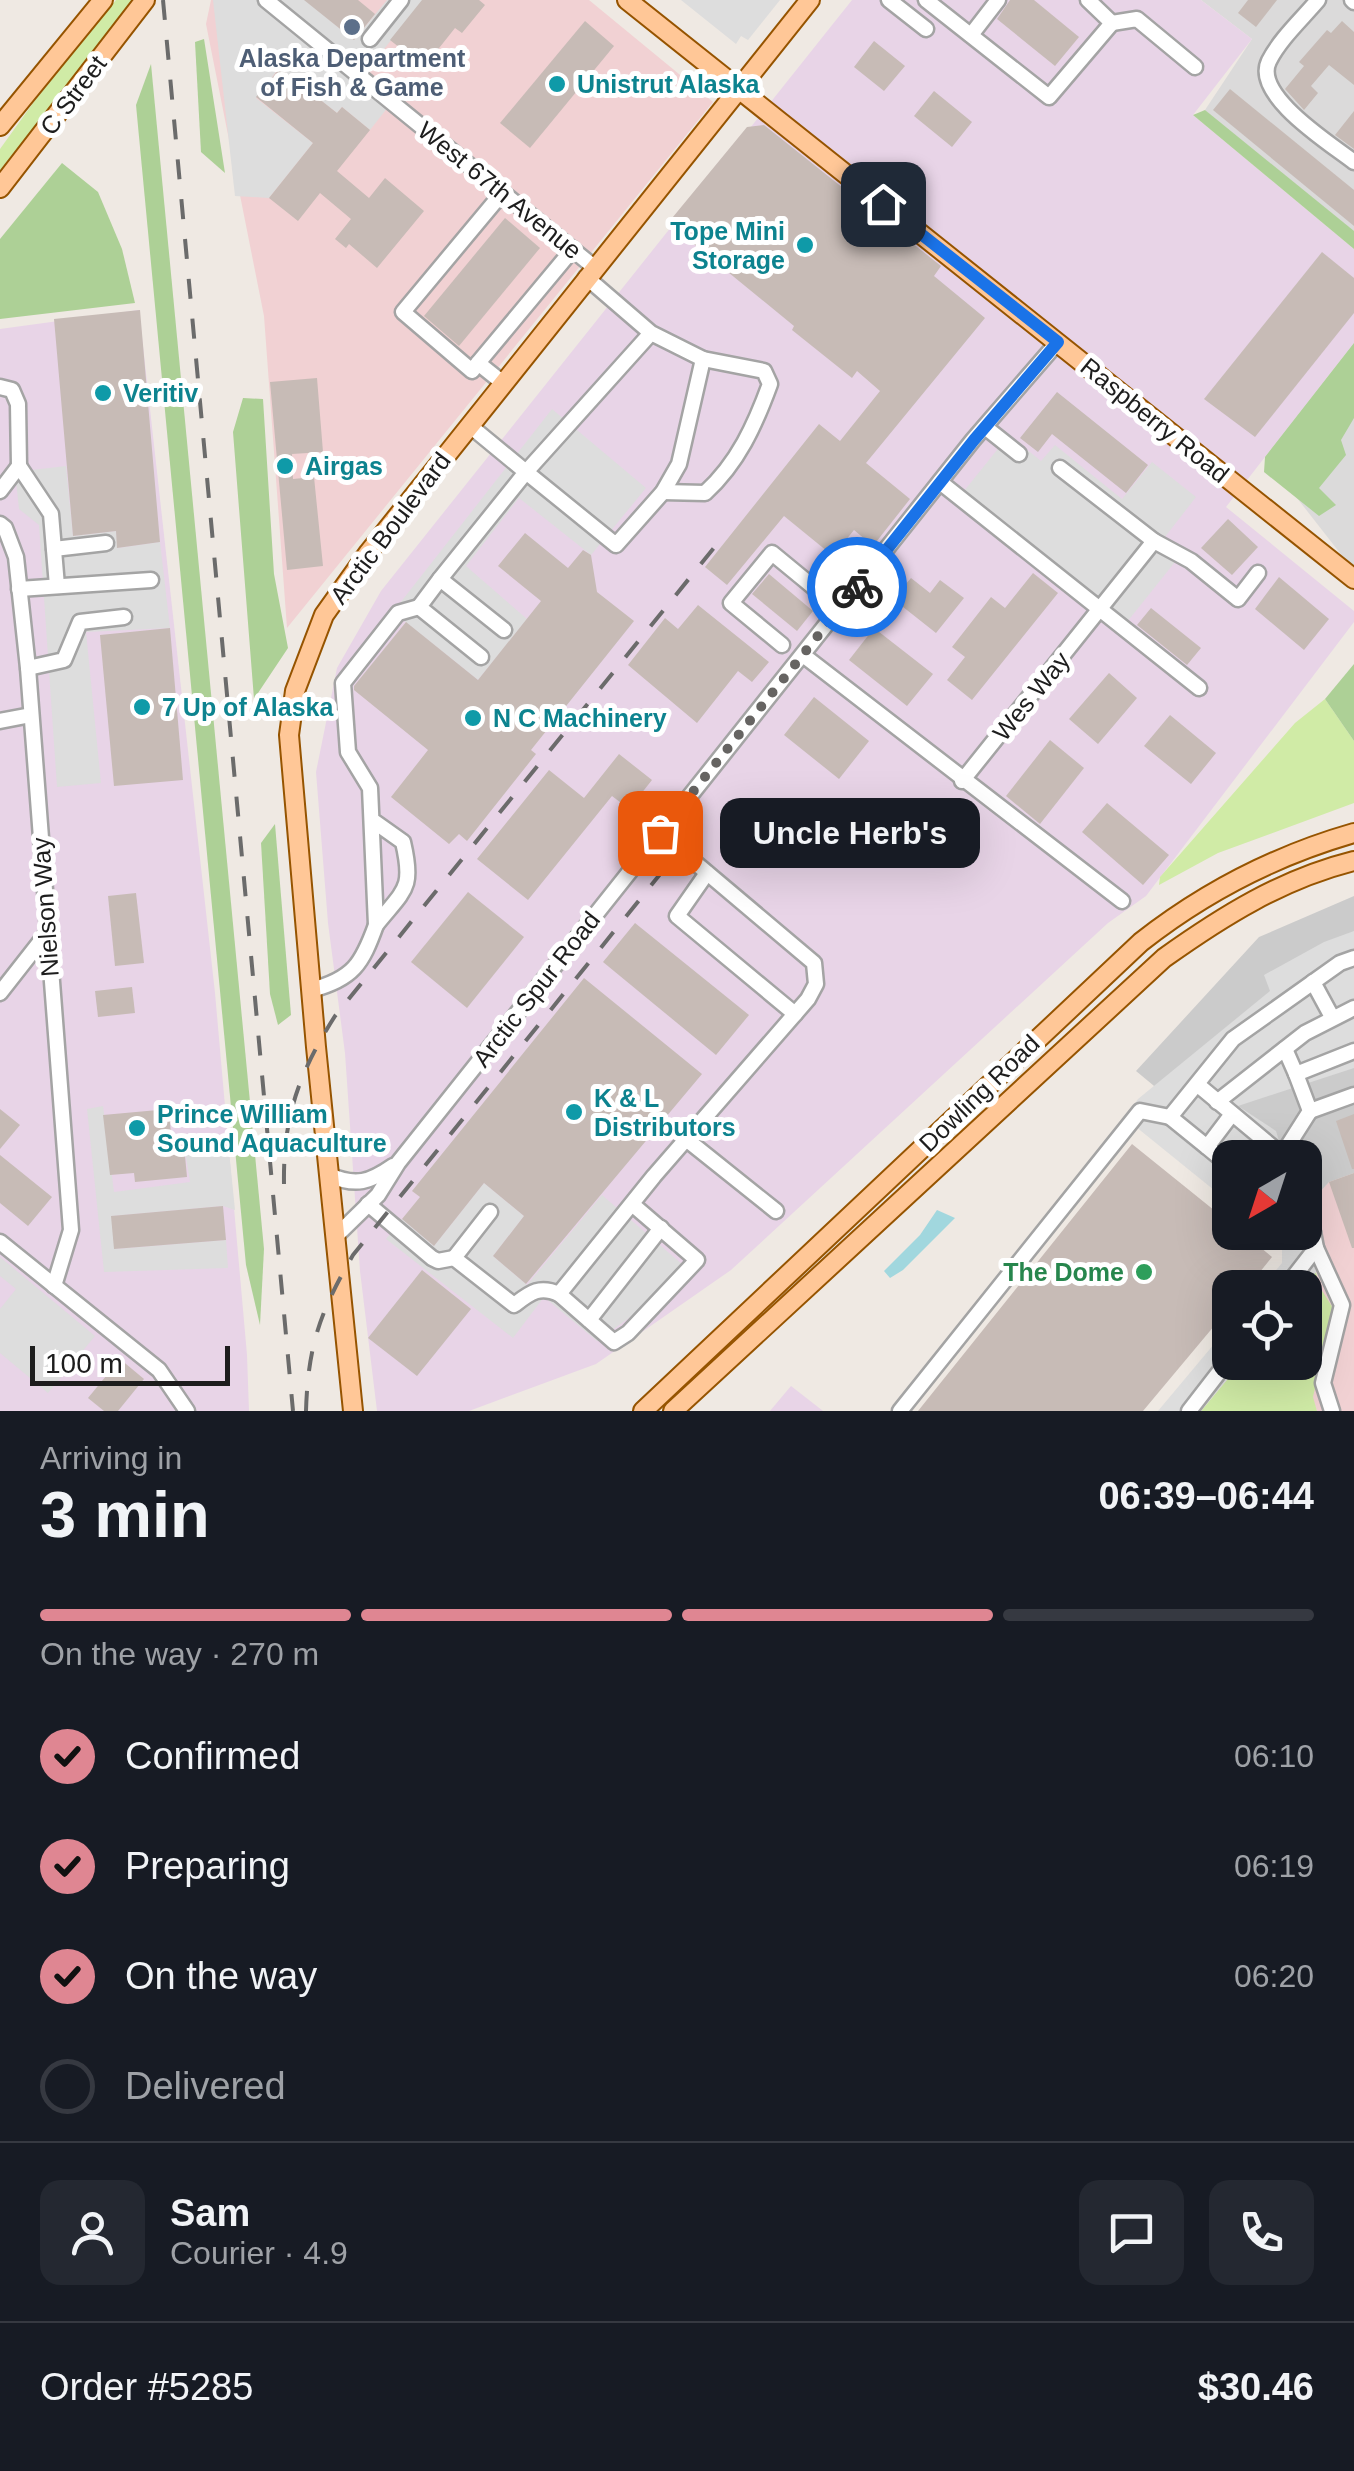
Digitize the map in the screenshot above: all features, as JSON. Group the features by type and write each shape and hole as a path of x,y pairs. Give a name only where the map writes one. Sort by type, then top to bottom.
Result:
{"main road":[{"name":"C Street","path":"0,126 103,0"},
{"name":"C Street","path":"0,188 145,0"},
{"name":"Raspberry Road","path":"627,0 1354,579"},
{"name":"Arctic Boulevard","path":"352,1411 289,734 294,691 324,615 369,552 810,0"},
{"name":"Dowling Road","path":"643,1411 1141,942 1220,886 1286,855 1354,833"},
{"name":"Dowling Road","path":"673,1411 1164,958 1267,892 1354,862"}],"street":[{"name":"West 67th Avenue","path":"266,0 573,249 590,272 651,332 703,359 764,371 770,384 753,430 722,477 705,493 663,492"},
{"path":"370,38 400,0"},
{"path":"889,0 926,29"},
{"path":"926,0 1049,97 1112,22 1137,18 1195,67"},
{"path":"971,34 998,0"},
{"path":"1088,0 1112,22"},
{"path":"1318,0 1267,64 1267,80 1276,99 1354,162"},
{"path":"503,192 403,312 472,371 573,249"},
{"path":"376,925 370,788 348,752 342,682 398,613 419,607 526,472 651,332"},
{"name":"Arctic Spur Road","path":"336,1236 378,1196 398,1163 660,833 985,426 1058,342"},
{"path":"469,425 616,545 663,492 678,464 703,359"},
{"path":"478,363 503,382"},
{"path":"0,387 12,390 18,404 19,466 50,514 57,586"},
{"path":"985,426 1019,454"},
{"path":"0,492 19,466"},
{"path":"1060,468 1154,541 1191,561 1238,598 1258,574"},
{"path":"940,482 1199,688"},
{"name":"Nielson Way","path":"2,526 16,557 28,668 70,1230 54,1286"},
{"name":"Wes Way","path":"962,781 1154,541"},
{"path":"54,549 106,543"},
{"path":"782,645 732,603 772,552 840,609"},
{"path":"440,579 504,630"},
{"path":"19,589 151,580"},
{"path":"419,607 481,658"},
{"path":"28,668 64,660 80,622 124,617"},
{"path":"803,655 1122,901"},
{"path":"0,720 31,715"},
{"path":"311,990 344,980 364,957 376,925 407,888 410,872 404,842 372,820"},
{"path":"559,1294 816,984 814,963 660,833"},
{"path":"707,873 677,916 795,1014"},
{"path":"0,993 47,934"},
{"path":"1170,1117 1233,1039 1340,963 1354,958"},
{"path":"1314,982 1332,1017"},
{"path":"1217,1102 1285,1049 1332,1017 1354,1008"},
{"path":"1285,1049 1310,1111"},
{"path":"1296,1074 1354,1051"},
{"path":"1198,1085 1263,1140"},
{"path":"1292,1140 1310,1111 1354,1095"},
{"path":"900,1411 1140,1111 1170,1117 1212,1152"},
{"path":"1206,1147 1232,1114"},
{"path":"686,1139 776,1211"},
{"name":"Arctic Spur Road","path":"330,1175 347,1183 361,1183 375,1179 398,1163"},
{"path":"368,1204 438,1262 454,1258 490,1212"},
{"path":"454,1258 514,1305 534,1290 547,1288 559,1294 614,1342 628,1334 695,1265 695,1256 632,1204"},
{"path":"589,1320 661,1228"},
{"path":"0,1242 158,1370 188,1411"},
{"path":"1318,1250 1342,1306 1323,1382 1332,1411"},
{"path":"1188,1411 1213,1380"}],"shaded area":[{"path":"211,0 589,0 713,102 287,628 264,316 206,24"},
{"path":"213,0 267,0 392,102 370,130 342,107 337,113 279,68 256,98 313,143 269,198 235,196"},
{"path":"277,0 305,0 354,40 387,0 423,0 365,73"},
{"path":"681,0 780,0 748,40 741,36 736,44"},
{"path":"852,0 1201,0 1252,39 1193,115 1354,249 1354,343 1226,507 1354,611 1354,622 1146,896 1108,923 731,1270 596,1364 469,1411 377,1411 360,1271 345,1053 328,923 316,772 337,668 381,591"},
{"path":"1201,0 1354,0 1354,246 1205,110 1252,39"},
{"path":"139,310 215,993 249,1411 0,1411 0,329"},
{"path":"1354,343 1354,571 1265,457"},
{"path":"552,409 646,488 591,555 519,498 466,566 527,619 478,680 393,612"},
{"path":"1009,435 1041,461 1055,445 1122,499 1152,462 1196,497 1165,537 1183,552 1119,632 956,501"},
{"path":"66,466 73,536 116,531 118,548 160,542 170,628 86,632 101,783 57,787 39,525 19,509 15,472"},
{"path":"1354,896 1354,1173 1329,1182 1322,1190 1322,1140 1219,1140 1136,1071 1259,937"},
{"path":"1354,931 1354,1068 1238,1106 1276,1131 1279,1140 1212,1140 1212,1188 1125,1118 1138,1099 1270,991 1264,975 1324,942"},
{"path":"103,1106 114,1192 190,1182 184,1145 228,1141 235,1210 223,1206 112,1216 115,1249 226,1240 228,1268 104,1272 87,1109"},
{"path":"1354,1173 1354,1411 1317,1411 1311,1393 1312,1380 1322,1380 1322,1270 1316,1270 1312,1250 1322,1250 1322,1190 1329,1182"},
{"path":"484,1183 524,1216 493,1256 527,1285 602,1195 683,1265 654,1300 597,1341 544,1297 513,1338 386,1239 402,1219 434,1246"},
{"path":"1282,1250 1310,1250 1315,1270 1276,1270 1282,1263"},
{"path":"0,1257 95,1336 48,1393 0,1353 0,1309 16,1289 0,1276"},
{"path":"1212,1346 1212,1380 1227,1380 1201,1411 1158,1411"},
{"path":"791,1386 823,1411 770,1411"}],"green space":[{"path":"116,0 136,0 0,170 0,149"},
{"path":"204,39 225,173 201,152 195,42"},
{"path":"151,64 264,1249 260,1325 246,1265 136,105"},
{"path":"1205,110 1354,231 1354,249 1193,115"},
{"path":"62,163 98,192 122,249 135,303 0,319 0,239"},
{"path":"1354,343 1354,418 1341,440 1346,455 1319,488 1336,505 1319,516 1264,472 1265,457"},
{"path":"243,398 263,399 274,574 288,648 254,699 233,432"},
{"path":"1354,664 1354,741 1325,699"},
{"path":"1325,699 1354,741 1354,803 1218,853 1159,885 1160,877 1295,723"},
{"path":"275,824 291,1015 278,1025 270,994 261,843"},
{"path":"1322,1291 1333,1308 1322,1357"},
{"path":"1227,1380 1317,1380 1313,1397 1317,1411 1201,1411"}],"water":[{"path":"937,1210 955,1218 890,1278 884,1271 920,1235"}],"building":[{"name":"Alaska Department of Fish & Game","path":"304,0 358,0 375,14 354,40"},
{"path":"422,0 479,0 485,5 462,33 455,28 424,67 390,40"},
{"path":"1010,0 1034,0 1079,37 1055,66 997,19"},
{"path":"1248,0 1277,0 1256,27 1238,13"},
{"name":"Unistrut Alaska","path":"585,21 614,46 530,148 500,123"},
{"path":"1342,21 1354,32 1354,85 1329,65 1311,86 1318,93 1304,110 1285,89 1304,66 1299,62 1327,30 1331,33"},
{"path":"874,41 905,66 884,91 854,67"},
{"path":"280,68 337,113 342,107 370,130 337,171 369,198 385,178 424,211 377,268 349,244 346,248 335,239 351,219 320,193 298,221 269,198 313,143 256,97"},
{"path":"1230,89 1354,190 1354,226 1213,110"},
{"path":"934,91 972,122 952,147 914,116"},
{"path":"1354,111 1354,149 1335,135"},
{"path":"764,125 941,266 934,276 985,318 866,463 910,499 873,546 854,530 833,556 784,516 727,585 705,567 819,424 840,441 880,391 857,371 852,378 668,223 747,127"},
{"path":"505,218 540,248 459,346 424,316"},
{"path":"1322,252 1354,278 1354,313 1255,437 1204,399"},
{"name":"Veritiv","path":"140,310 160,542 117,548 116,531 73,536 54,319"},
{"name":"Airgas","path":"317,378 323,452 292,454 293,479 314,477 323,566 287,570 270,382"},
{"path":"1057,392 1148,465 1126,493 1052,434 1038,452 1020,438"},
{"path":"1228,519 1258,547 1232,575 1201,548"},
{"name":"N C Machinery","path":"525,533 568,568 583,550 591,555 597,592 634,621 531,750 536,754 467,841 459,834 449,844 391,797 428,750 354,690 354,686 406,622 478,680 541,601 498,566"},
{"path":"1033,573 1058,593 972,700 947,680 965,657 952,647 991,597 1005,608"},
{"path":"769,574 813,611 797,631 752,594"},
{"path":"1279,577 1329,619 1304,650 1255,609"},
{"path":"911,578 930,593 940,580 964,598 936,633 893,599"},
{"path":"698,605 769,662 752,682 738,671 697,723 628,665 665,618 678,629"},
{"path":"1151,608 1201,648 1187,665 1137,625"},
{"name":"7 Up of Alaska","path":"170,628 183,780 114,786 100,635"},
{"path":"874,628 933,674 907,706 849,660"},
{"path":"1109,673 1137,698 1098,744 1069,719"},
{"path":"814,697 869,741 839,779 784,735"},
{"path":"1170,715 1216,753 1191,784 1144,746"},
{"path":"1050,740 1084,768 1040,824 1006,796"},
{"path":"619,754 652,780 629,809 612,796 528,900 477,859 549,770 584,798"},
{"path":"1107,803 1169,855 1143,885 1082,832"},
{"path":"468,892 524,937 467,1008 411,962"},
{"path":"136,893 144,963 115,966 108,896"},
{"path":"635,923 749,1015 716,1055 603,962"},
{"name":"K & L Distributors","path":"584,978 702,1074 526,1284 493,1256 524,1216 484,1183 434,1246 402,1219 420,1197 412,1191"},
{"path":"132,987 135,1013 98,1017 95,991"},
{"path":"0,1109 20,1125 0,1149"},
{"path":"169,1109 172,1147 184,1145 187,1177 135,1182 134,1173 110,1175 103,1115"},
{"path":"1354,1114 1354,1169 1352,1169 1336,1121"},
{"name":"The Dome","path":"1132,1144 1212,1208 1212,1250 1264,1250 1272,1257 1262,1270 1212,1270 1212,1329 1143,1411 918,1411"},
{"path":"0,1155 52,1197 28,1226 0,1203"},
{"path":"1354,1173 1354,1248 1352,1248 1329,1182"},
{"path":"223,1206 226,1240 114,1249 111,1216"},
{"path":"422,1270 471,1309 417,1376 368,1338"},
{"path":"120,1359 144,1379 118,1411 104,1411 88,1398"}],"railway":[{"path":"163,0 293,1411"},
{"path":"284,1184 286,1137 296,1096 335,1016 726,533"},
{"path":"306,1411 318,1330 353,1255 699,826"}],"way so far":[{"path":"660,833 857,587"}],"place":[{"name":"Alaska Department of Fish & Game","path":"352,27"},
{"name":"Unistrut Alaska","path":"557,84"},
{"name":"Tope Mini Storage","path":"805,245"},
{"name":"Veritiv","path":"103,393"},
{"name":"Airgas","path":"285,466"},
{"name":"7 Up of Alaska","path":"142,707"},
{"name":"N C Machinery","path":"473,718"},
{"name":"Uncle Herb's","path":"660,833"},
{"name":"K & L Distributors","path":"574,1112"},
{"name":"Prince William Sound Aquaculture","path":"137,1128"},
{"name":"The Dome","path":"1144,1272"}],"route":[{"path":"857,587 1058,342 883,204"}]}
